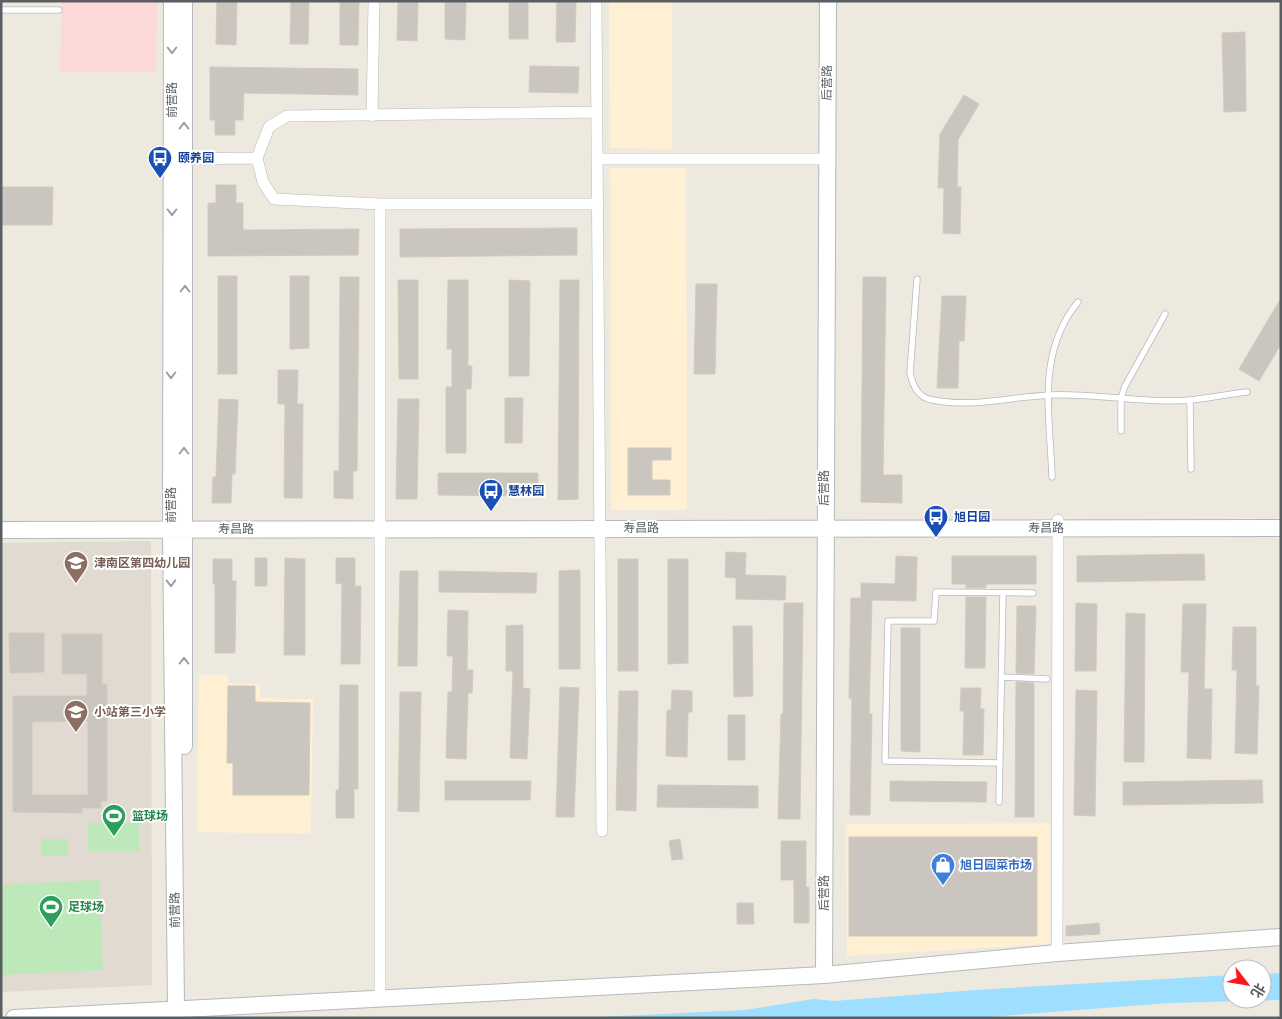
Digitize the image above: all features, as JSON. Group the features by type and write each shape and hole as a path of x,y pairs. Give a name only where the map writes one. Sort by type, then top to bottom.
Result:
{"street":[{"name":"前营路","path":"172,1 178,159 178,500"},
{"name":"前营路","path":"178,159 184,1"},
{"path":"372,116 374,1"},
{"path":"596,1 602,831"},
{"name":"后营路","path":"824,975 824,524 828,1"},
{"path":"597,112 287,116 269,127 257,158 263,182 274,199 380,204 598,204"},
{"path":"178,159 257,158"},
{"path":"598,159 826,159"},
{"path":"380,204 380,998"},
{"path":"180,523 175,510 178,500 209,525"},
{"name":"寿昌路","path":"1058,524 1281,520"},
{"name":"寿昌路","path":"1,522 180,523 209,525 1058,524 1281,528"},
{"name":"前营路","path":"180,523 180,1008"},
{"name":"寿昌路","path":"1,530 180,523"},
{"path":"1057,953 1058,524"},
{"path":"14,1018 824,975 1057,953 1281,937"}],"lane":[{"path":"1,10 59,10"},
{"path":"917,280 910,374 913,387 921,396 932,400 966,402 1049,395 1190,400 1247,392"},
{"path":"1052,477 1049,395 1050,359 1060,328 1078,302"},
{"path":"1121,431 1121,398 1125,386 1165,314"},
{"path":"1190,400 1190,469"},
{"path":"1000,762 885,761 888,621 934,621 936,592 1033,593"},
{"path":"999,802 1003,593"},
{"path":"1002,677 1047,680"}],"shaded area":[{"path":"62,1 157,1 156,72 60,72"},
{"path":"609,1 672,1 672,149 610,148"},
{"path":"610,168 686,168 687,510 611,510"},
{"name":"小站第三小学","path":"151,541 152,985 1,992 1,543"},
{"path":"199,675 228,675 228,683 260,684 260,698 313,699 311,834 197,832"},
{"name":"旭日园菜市场","path":"1050,823 1050,944 847,956 846,824"}],"green space":[{"name":"篮球场","path":"88,823 139,823 139,851 88,851"},
{"path":"41,839 68,839 68,856 41,856"},
{"name":"足球场","path":"99,880 103,970 1,975 1,885"}],"water":[{"path":"1272,973 1281,973 1281,1000 1272,1000"},
{"path":"1222,976 1222,1002 1169,1003 975,1018 578,1018 745,1010 814,999 834,1001 975,990"}],"building":[{"path":"217,1 237,1 236,45 216,44"},
{"path":"291,1 309,1 308,44 290,44"},
{"path":"340,1 359,1 358,45 340,45"},
{"path":"398,1 418,1 417,41 397,40"},
{"path":"445,1 466,1 465,40 445,39"},
{"path":"509,1 528,1 528,39 509,39"},
{"path":"557,1 576,1 575,42 556,42"},
{"path":"1245,32 1246,111 1224,112 1222,33"},
{"path":"530,66 579,67 578,93 529,92"},
{"path":"210,67 358,69 358,95 244,93 243,120 235,120 235,135 215,135 215,120 210,120"},
{"path":"964,95 979,104 958,140 957,187 961,187 960,234 943,233 944,188 938,188 940,134"},
{"path":"216,185 236,185 236,203 243,203 243,230 359,229 358,255 208,256 208,203 216,203"},
{"path":"1,187 53,187 52,225 1,225"},
{"path":"577,228 577,255 400,257 400,229"},
{"path":"218,276 237,276 237,374 218,374"},
{"path":"290,276 309,276 309,348 290,349"},
{"path":"340,277 359,277 357,471 353,471 353,499 334,498 334,471 339,471"},
{"path":"863,277 886,277 883,475 902,475 902,503 861,502"},
{"path":"398,280 418,280 418,379 399,379"},
{"path":"448,280 468,280 468,366 472,366 471,389 466,389 466,453 446,453 446,387 452,387 452,349 447,349"},
{"path":"509,280 530,281 529,376 509,376"},
{"path":"560,280 579,280 578,499 558,500"},
{"path":"696,284 717,284 715,374 694,374"},
{"path":"942,296 966,296 964,341 959,341 958,388 937,388"},
{"path":"1281,298 1281,344 1259,381 1239,369"},
{"path":"278,370 298,370 297,404 303,404 302,498 284,498 285,404 278,404"},
{"path":"505,398 523,398 522,443 505,443"},
{"path":"219,399 238,400 235,474 232,474 231,503 212,503 213,477 216,477"},
{"path":"398,399 419,399 417,499 396,499"},
{"path":"628,448 671,448 671,460 652,460 652,480 670,480 670,495 628,495"},
{"path":"438,473 538,473 538,496 438,495"},
{"path":"726,552 746,553 745,575 786,576 785,600 736,599 736,578 725,577"},
{"path":"1204,554 1205,580 1077,582 1077,556"},
{"path":"896,556 917,557 916,601 872,600 869,714 872,714 870,815 850,815 852,699 849,698 851,598 861,598 861,583 895,584"},
{"path":"952,556 1036,556 1036,584 986,584 986,588 966,588 966,584 952,584"},
{"path":"255,558 267,558 267,586 255,586"},
{"path":"285,558 305,559 305,655 284,655"},
{"path":"336,558 355,558 355,586 361,586 360,664 341,664 342,584 336,583"},
{"path":"213,559 232,559 232,581 236,581 235,653 215,653"},
{"path":"618,559 638,559 638,671 618,671"},
{"path":"668,559 688,559 688,663 668,664"},
{"path":"580,570 580,669 559,669 559,571"},
{"path":"400,571 418,571 417,666 398,666"},
{"path":"439,571 537,573 536,593 439,592"},
{"path":"966,597 986,597 985,668 965,668"},
{"path":"784,603 803,603 800,819 778,819 781,714 783,714"},
{"path":"1076,603 1097,604 1096,671 1075,671"},
{"path":"1183,604 1206,604 1204,689 1212,689 1211,759 1187,758 1189,672 1181,672"},
{"path":"1017,606 1036,606 1034,674 1016,673"},
{"path":"448,610 468,611 467,670 473,670 472,693 468,693 466,759 446,758 448,692 452,692 453,656 447,656"},
{"path":"1126,613 1145,614 1144,762 1124,762"},
{"path":"523,625 523,688 530,689 527,759 510,758 513,671 506,671 506,626"},
{"path":"733,626 752,626 753,696 734,697"},
{"path":"1233,627 1256,627 1256,686 1259,686 1257,754 1235,753 1237,670 1232,670"},
{"path":"901,628 920,628 920,752 901,751"},
{"path":"9,633 44,633 44,672 10,673"},
{"path":"62,634 102,634 102,684 107,684 107,801 101,801 101,808 82,808 82,813 13,812 13,696 87,696 87,674 62,674","holes":["88,721 88,795 32,795 32,722"]},
{"path":"1016,682 1034,683 1034,817 1015,817"},
{"path":"340,685 358,685 358,789 354,789 354,818 336,818 336,790 339,790"},
{"path":"228,686 255,686 255,702 310,703 309,795 233,795 233,763 227,763"},
{"path":"560,687 579,688 574,817 556,817"},
{"path":"961,688 981,688 980,709 984,709 983,755 963,755 964,711 960,711"},
{"path":"672,690 692,691 692,712 688,712 687,757 666,756 667,710 671,710"},
{"path":"1076,690 1097,691 1095,816 1074,815"},
{"path":"619,691 638,691 636,811 616,810"},
{"path":"400,692 421,692 419,812 398,811"},
{"path":"728,715 745,715 745,760 728,760"},
{"path":"1262,780 1263,803 1123,805 1123,782"},
{"path":"445,781 531,781 530,800 445,800"},
{"path":"890,781 987,782 986,802 890,801"},
{"path":"658,785 758,786 758,808 657,807"},
{"name":"旭日园菜市场","path":"849,837 1037,837 1037,936 849,936"},
{"path":"680,839 683,859 672,860 669,841"},
{"path":"781,841 806,841 806,887 809,887 809,923 794,923 794,880 781,880"},
{"path":"737,903 753,903 754,924 737,924"},
{"path":"1099,923 1100,934 1066,936 1066,926"}],"place":[{"name":"颐养园","path":"160,179"},
{"name":"慧林园","path":"491,512"},
{"name":"旭日园","path":"936,538"},
{"name":"津南区第四幼儿园","path":"76,584"},
{"name":"小站第三小学","path":"76,733"},
{"name":"篮球场","path":"114,837"},
{"name":"旭日园菜市场","path":"943,886"},
{"name":"足球场","path":"51,928"}]}
